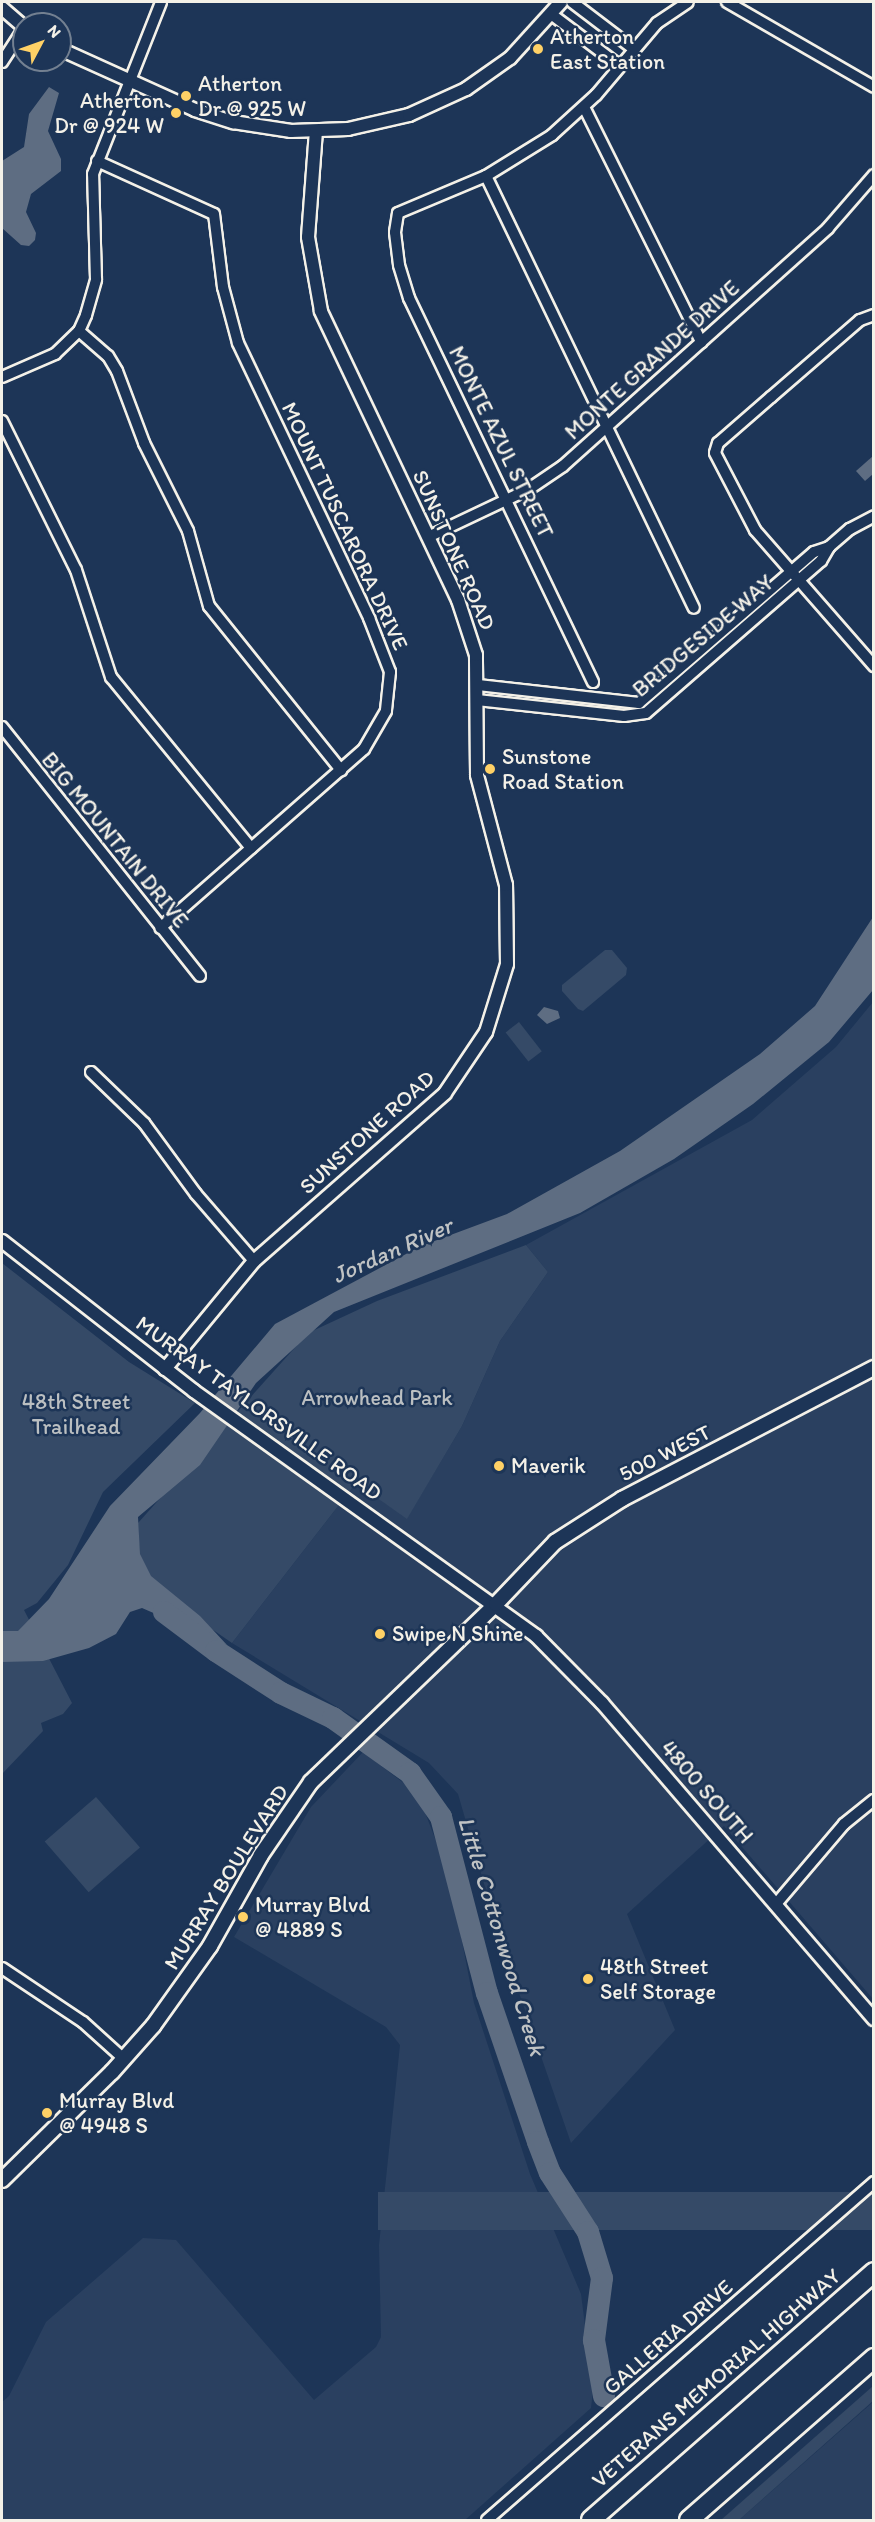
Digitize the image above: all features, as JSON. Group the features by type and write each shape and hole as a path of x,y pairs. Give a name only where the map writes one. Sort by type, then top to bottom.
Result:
{"highway":[{"name":"VETERANS MEMORIAL HIGHWAY","path":"591,2520 873,2272"},
{"path":"689,2520 873,2358"}],"main road":[{"name":"500 WEST","path":"496,1604 534,1562 576,1525 873,1368"},
{"name":"MURRAY BOULEVARD","path":"2,2180 124,2059 153,2026 210,1946 290,1809 348,1744 496,1604"}],"street":[{"path":"2,377 39,364 79,331 96,279 92,189 97,161 161,2"},
{"path":"72,55 130,82 233,122 267,129 316,131 378,124 438,104 510,58 561,2"},
{"path":"572,2 634,49"},
{"path":"688,2 657,23 584,106 539,144 486,176 694,608"},
{"path":"727,2 873,87"},
{"path":"551,14 620,66"},
{"path":"2,62 12,46"},
{"path":"584,106 701,342"},
{"name":"SUNSTONE ROAD","path":"165,1368 254,1261 445,1093 486,1032 506,971 509,921 506,885 477,775 476,655 467,622 330,333 315,290 308,223 316,131"},
{"name":"MOUNT TUSCARORA DRIVE","path":"97,161 214,214 223,287 238,343 387,660 390,698 380,726 364,749 160,927"},
{"name":"MONTE GRANDE DRIVE","path":"428,537 507,500 550,476 828,228 873,175"},
{"name":"MONTE AZUL STREET","path":"486,176 398,213 396,248 409,298 593,681"},
{"path":"873,315 860,320 716,447 717,460 755,530 873,666"},
{"path":"79,331 108,356 117,371 144,443 188,531 209,606 341,770"},
{"path":"2,422 81,581 105,667 251,848"},
{"name":"BRIDGESIDE WAY","path":"477,700 624,716 646,713 821,561 829,547 850,529 873,516"},
{"name":"BRIDGESIDE WAY","path":"478,685 639,703 814,552 829,547"},
{"name":"BIG MOUNTAIN DRIVE","path":"2,728 200,976"},
{"path":"91,1072 144,1123 196,1194 254,1261"},
{"name":"MURRAY TAYLORSVILLE ROAD","path":"2,1241 202,1396 496,1604"},
{"name":"4800 SOUTH","path":"496,1604 536,1636 596,1696 873,2019"},
{"path":"776,1904 844,1824 873,1800"},
{"path":"2,1968 64,2008 124,2059"},
{"name":"GALLERIA DRIVE","path":"487,2520 873,2182"}],"shaded area":[{"path":"49,87 59,93 48,131 61,159 61,171 31,194 26,212 36,233 35,240 29,246 21,245 2,228 2,161 24,147 29,114"},
{"path":"873,456 873,474 865,481 856,471"},
{"path":"873,917 873,990 829,1042 753,1104 674,1159 580,1213 334,1312 256,1383 200,1465 138,1517 140,1554 151,1576 200,1616 227,1645 142,1608 130,1612 116,1634 89,1648 43,1661 2,1662 2,1631 18,1631 49,1599 110,1506 200,1413 275,1324 421,1246 507,1214 620,1151 760,1054 815,1006"},
{"path":"873,1002 873,1999 724,1826 627,1914 675,2030 571,2143 498,1932 458,1794 429,1763 232,1643 356,1483 407,1518 462,1426 500,1341 548,1272 526,1245 752,1120 836,1047"},
{"path":"544,1007 558,1011 560,1018 547,1024 537,1015"},
{"path":"363,1752 418,1794 449,1875 474,2003 530,2174 581,2294 593,2390 591,2408 465,2520 2,2520 2,2402 9,2396 46,2322 143,2238 176,2240 314,2400 376,2347 381,2337 379,2245 400,2045 386,2027 234,1937 311,1807"},
{"path":"873,2402 873,2520 739,2520"}],"green space":[{"path":"605,950 612,950 627,968 626,975 583,1011 578,1009 562,991 562,985"},
{"path":"519,1022 542,1051 528,1062 506,1032"},
{"name":"Arrowhead Park","path":"526,1245 548,1272 500,1341 462,1426 407,1519 356,1483 232,1643 161,1594 140,1564 138,1523 308,1333 377,1301"},
{"name":"48th Street Trailhead","path":"2,1263 129,1362 195,1403 103,1492 68,1565 37,1603 24,1610 72,1703 63,1714 41,1723 43,1731 2,1774"},
{"path":"96,1797 140,1848 89,1892 45,1842"},
{"path":"378,2192 873,2192 873,2230 378,2230"},
{"path":"873,2386 873,2401 739,2520 721,2520"}],"waterway":[{"name":"Little Cottonwood Creek","path":"164,1612 216,1651 281,1693 333,1718 410,1773 441,1817 487,1993 538,2142 550,2173 588,2232 602,2278 594,2340 604,2396"}],"place":[{"name":"Atherton East Station","path":"538,49"},
{"name":"Atherton Dr @ 925 W","path":"186,96"},
{"name":"Atherton Dr @ 924 W","path":"176,113"},
{"name":"Sunstone Road Station","path":"490,769"},
{"name":"Maverik","path":"499,1466"},
{"name":"Swipe N Shine","path":"380,1634"},
{"name":"Murray Blvd @ 4889 S","path":"243,1917"},
{"name":"48th Street Self Storage","path":"588,1979"},
{"name":"Murray Blvd @ 4948 S","path":"47,2113"}],"water label":[{"name":"Jordan River","path":"392,1250"}]}
